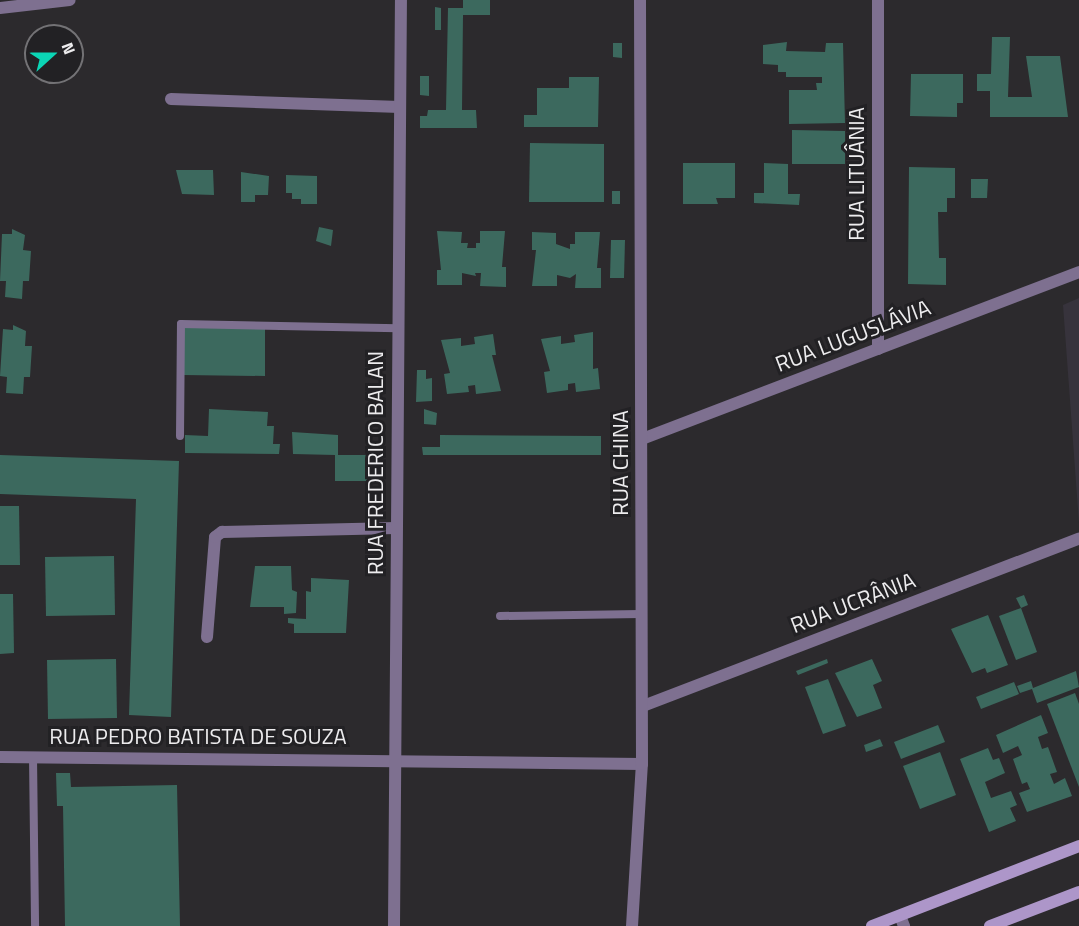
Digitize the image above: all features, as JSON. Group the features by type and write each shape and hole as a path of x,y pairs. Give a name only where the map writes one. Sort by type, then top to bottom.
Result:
{"main road":[{"path":"872,926 902,921 1079,846"},
{"path":"990,926 1079,892"}],"street":[{"path":"0,8 70,0"},
{"name":"RUA FREDERICO BALAN","path":"394,926 400,0"},
{"name":"RUA CHINA","path":"632,926 642,764 640,0"},
{"name":"RUA LITUÂNIA","path":"878,349 879,0"},
{"path":"171,99 400,107"},
{"name":"RUA LUGUSLÁVIA","path":"642,439 1079,272"},
{"path":"207,637 215,537 222,532 396,528"},
{"name":"RUA UCRÂNIA","path":"642,706 1079,539"},
{"name":"RUA PEDRO BATISTA DE SOUZA","path":"0,757 395,759 642,764"}],"lane":[{"path":"180,436 181,324 398,328"},
{"path":"500,616 641,614"},
{"path":"33,757 35,926"}],"shaded area":[{"path":"1079,298 1079,523 1063,305"}],"building":[{"path":"463,0 490,0 490,15 463,15 462,110 476,110 477,128 420,128 420,116 427,116 428,110 446,110 448,8 463,8"},
{"path":"435,7 441,8 441,30 435,30"},
{"path":"992,37 1010,37 1008,97 1032,97 1026,56 1060,56 1068,117 990,117 990,91 977,91 977,74 991,74"},
{"path":"787,42 786,51 825,52 826,43 843,43 845,123 789,124 789,90 817,90 816,83 822,83 822,77 786,77 786,72 778,72 778,65 763,64 763,45"},
{"path":"613,43 622,43 622,58 613,57"},
{"path":"911,74 963,74 963,103 957,103 957,117 910,116"},
{"path":"420,76 429,76 429,96 420,95"},
{"path":"569,77 599,77 598,127 524,127 524,115 537,115 537,88 569,88"},
{"path":"792,130 845,131 845,164 792,164"},
{"path":"530,143 604,144 604,202 529,202"},
{"path":"683,163 735,163 735,198 716,198 718,204 683,204"},
{"path":"764,163 788,164 788,194 800,194 799,205 754,203 754,193 764,193"},
{"path":"909,167 955,168 955,198 947,198 947,212 938,212 939,258 946,258 946,285 908,284"},
{"path":"176,170 213,170 214,195 182,194"},
{"path":"241,172 269,176 268,195 255,195 255,202 241,202"},
{"path":"286,175 317,176 317,204 301,204 301,199 292,199 292,193 286,193"},
{"path":"971,179 988,179 987,198 971,198"},
{"path":"612,191 620,191 620,204 612,204"},
{"path":"319,227 333,230 331,246 316,241"},
{"path":"12,229 25,235 23,250 31,251 29,281 23,281 22,299 5,297 6,281 0,281 2,234 12,234"},
{"path":"437,231 462,232 461,243 468,243 467,248 476,248 476,243 480,243 480,231 505,231 502,267 506,267 506,287 480,286 481,273 475,273 476,276 462,273 462,285 437,285 437,270 441,270"},
{"path":"532,232 556,233 556,244 570,249 570,244 575,244 575,232 600,232 597,268 601,268 601,288 575,288 576,274 570,278 557,275 557,286 532,286 536,250 532,250"},
{"path":"611,240 625,240 624,278 610,278"},
{"path":"13,325 26,331 25,346 32,346 30,377 24,377 23,394 6,393 7,377 0,376 3,329 13,330"},
{"path":"183,326 265,327 265,376 183,375"},
{"path":"593,332 593,369 598,368 600,389 576,392 575,383 568,384 568,390 547,393 544,372 550,371 541,339 561,336 561,344 575,342 574,335"},
{"path":"493,334 496,355 492,355 501,391 476,394 475,385 468,386 469,392 447,394 444,374 450,373 441,340 461,338 461,346 475,344 474,337"},
{"path":"417,370 426,370 426,379 432,378 432,401 416,402"},
{"path":"209,409 268,412 267,426 274,426 273,444 280,444 279,454 185,453 185,435 208,436"},
{"path":"424,409 437,413 436,425 424,424"},
{"path":"292,432 338,435 338,455 371,455 370,481 335,481 335,455 293,454"},
{"path":"440,435 601,436 601,455 423,455 422,447 440,447"},
{"path":"0,455 179,461 171,717 129,715 136,499 0,494"},
{"path":"0,506 19,506 20,565 0,565"},
{"path":"114,556 115,615 46,616 45,557"},
{"path":"255,566 291,566 292,590 297,592 296,613 284,614 284,607 250,607"},
{"path":"311,578 349,580 346,633 294,633 294,624 288,623 288,618 306,619 306,591 311,592"},
{"path":"0,594 13,594 14,653 0,654"},
{"path":"1024,595 1028,605 1021,608 1016,598"},
{"path":"1021,608 1037,652 1016,660 999,616"},
{"path":"988,615 1008,665 987,673 985,668 972,673 951,629"},
{"path":"116,659 117,718 48,719 47,660"},
{"path":"827,659 828,663 798,675 796,671"},
{"path":"872,659 882,681 873,685 882,708 857,717 835,673"},
{"path":"1076,671 1079,687 1037,703 1032,689 1020,693 1017,686 1031,681 1033,688"},
{"path":"828,679 846,726 823,734 805,687"},
{"path":"1014,682 1019,694 981,709 976,697"},
{"path":"1075,693 1079,704 1079,787 1047,704"},
{"path":"1041,715 1048,733 1038,737 1042,749 1048,747 1057,772 1050,774 1054,784 1065,778 1072,796 1027,812 1019,793 1030,789 1027,782 1022,784 1013,759 1022,755 1018,746 1003,753 996,735"},
{"path":"938,725 945,742 901,759 894,742"},
{"path":"880,739 883,746 866,752 864,745"},
{"path":"988,748 993,760 999,758 1005,773 985,782 991,798 1011,791 1017,805 1010,808 1016,821 989,832 960,759"},
{"path":"940,752 956,795 920,809 903,766"},
{"path":"56,773 70,773 71,787 177,785 180,926 65,926 63,806 57,806"}]}
